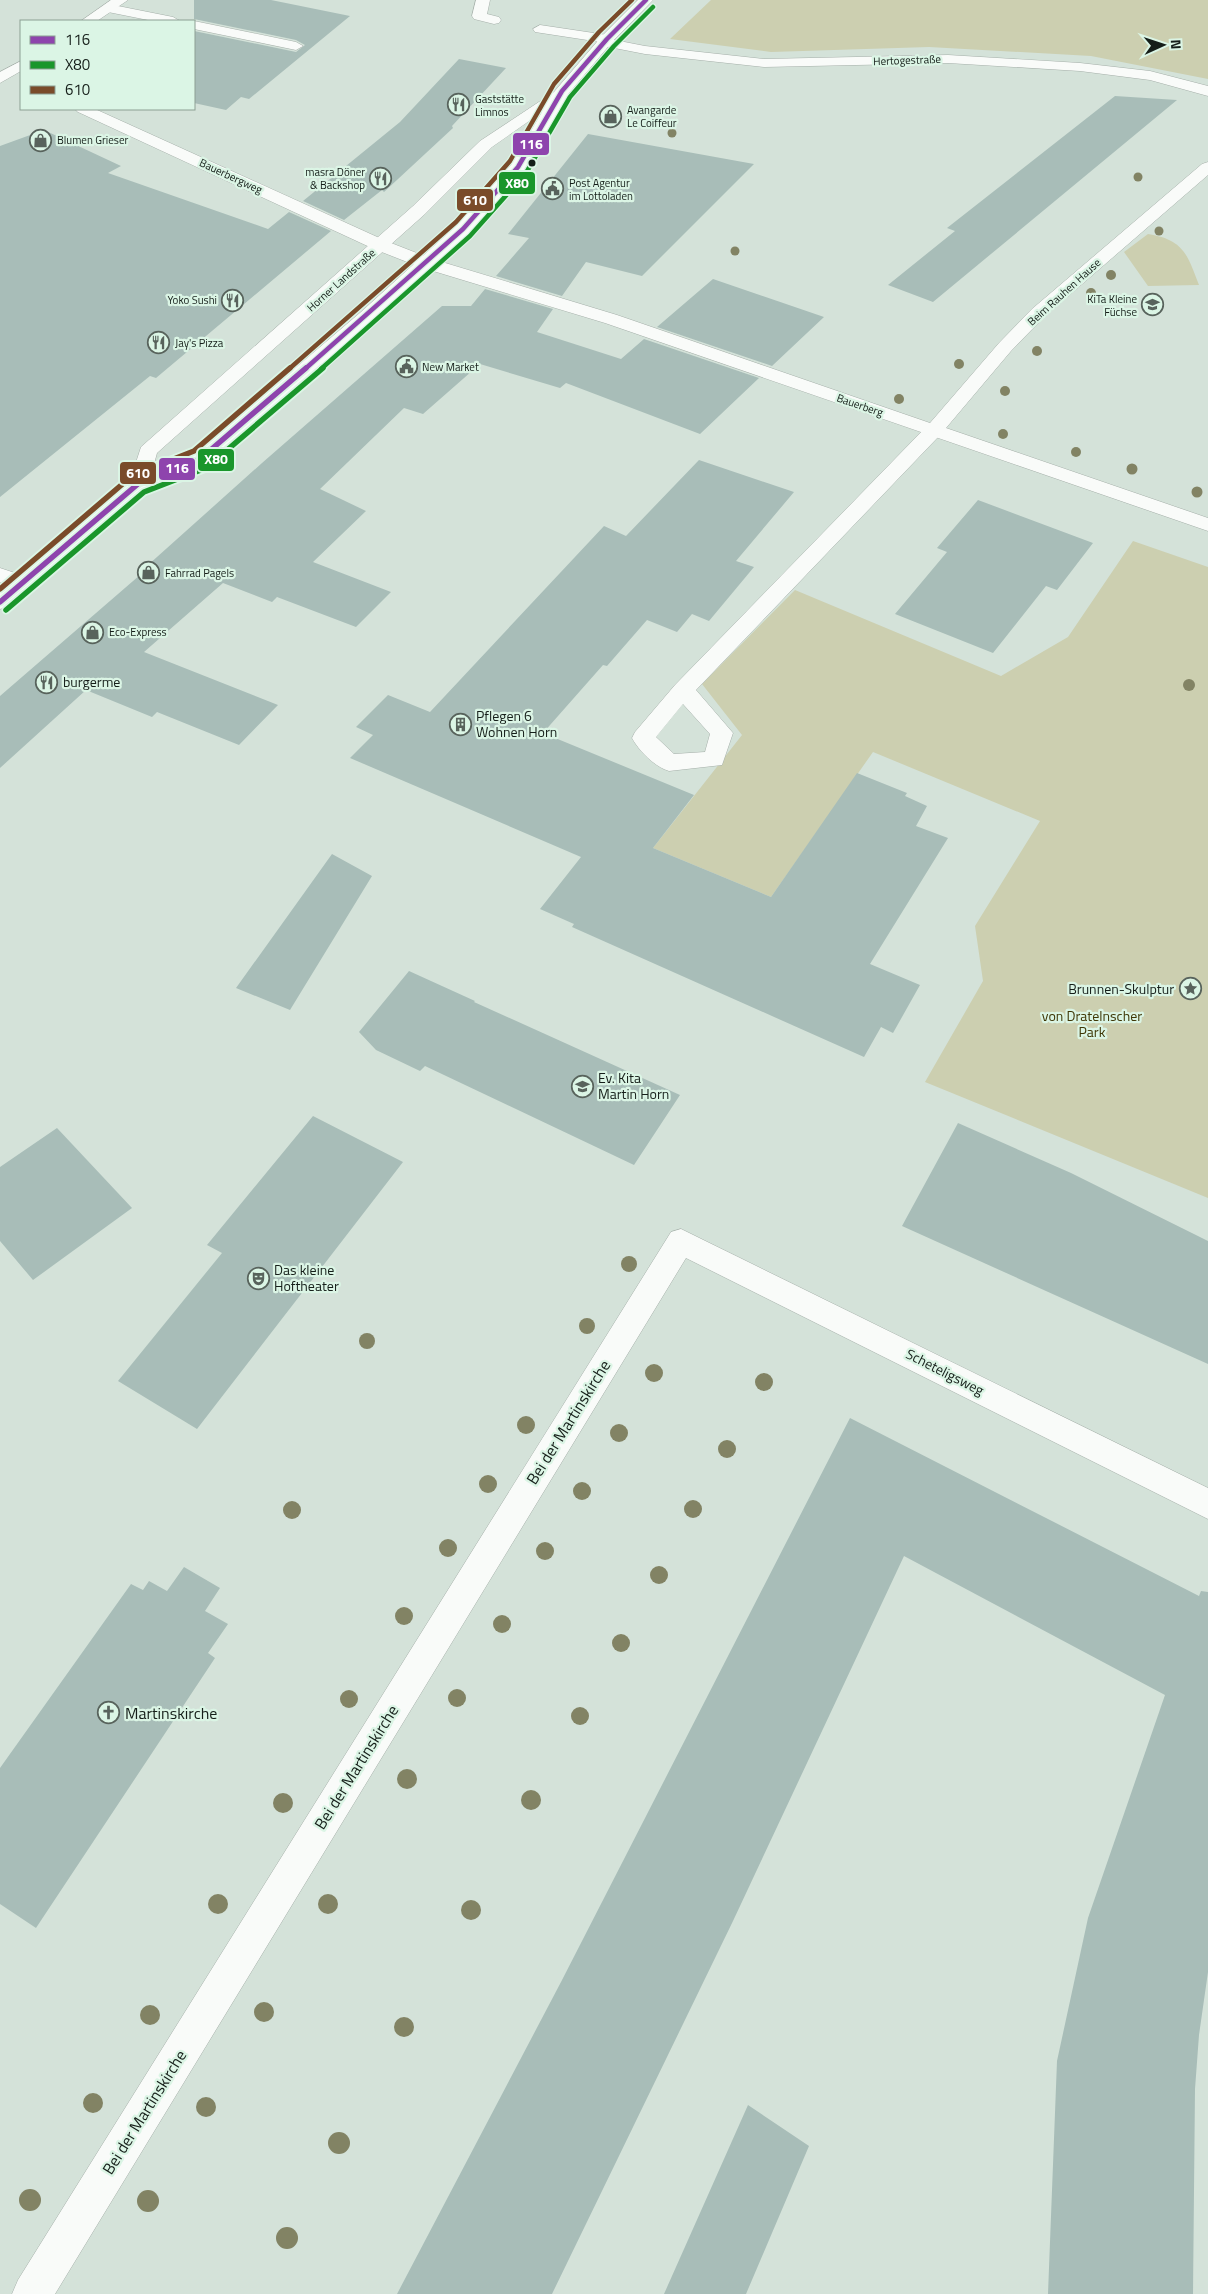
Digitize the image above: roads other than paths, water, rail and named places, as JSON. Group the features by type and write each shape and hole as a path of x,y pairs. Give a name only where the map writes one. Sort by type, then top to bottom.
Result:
{"street":[{"path":"90,20 121,0"},
{"path":"483,0 479,16 494,20"},
{"name":"Horner Landstraße","path":"0,602 138,483 199,460 463,229 518,168 562,91 606,41 646,0"},
{"path":"108,8 168,20"},
{"path":"195,26 296,46"},
{"name":"Hertogestraße","path":"540,29 645,50 764,63 948,59 1080,67 1150,76 1208,91"},
{"path":"2,75 20,66"},
{"path":"2,75 20,82"},
{"name":"Horner Landstraße","path":"138,483 148,451 380,246 427,203 486,144 562,91"},
{"name":"Bauerbergweg","path":"84,110 380,246 426,263"},
{"name":"Beim Rauhen Hause","path":"683,690 934,430 1005,347 1038,313 1208,166"},
{"name":"Bauerberg","path":"426,263 611,319 1208,524"},
{"path":"0,575 23,583"},
{"name":"Scheteligsweg","path":"681,1242 1208,1504"},
{"name":"Bei der Martinskirche","path":"32,2294 681,1242"}],"place":[{"name":"Gaststätte Limnos","path":"459,105"},
{"name":"Avangarde Le Coiffeur","path":"611,116"},
{"name":"Blumen Grieser","path":"41,140"},
{"name":"masra Döner & Backshop","path":"381,178"},
{"name":"Post Agentur im Lottoladen","path":"553,189"},
{"name":"Yoko Sushi","path":"233,300"},
{"name":"KiTa Kleine Füchse","path":"1153,305"},
{"name":"Jay's Pizza","path":"159,343"},
{"name":"New Market","path":"406,367"},
{"name":"Fahrrad Pagels","path":"149,573"},
{"name":"Eco-Express","path":"93,632"},
{"name":"burgerme","path":"47,682"},
{"name":"Pflegen 6 Wohnen Horn","path":"460,724"},
{"name":"Brunnen-Skulptur","path":"1190,989"},
{"name":"Ev. Kita Martin Horn","path":"582,1086"},
{"name":"Das kleine Hoftheater","path":"258,1278"},
{"name":"Martinskirche","path":"109,1713"}],"park label":[{"name":"von Dratelnscher Park","path":"1092,1024"}]}
